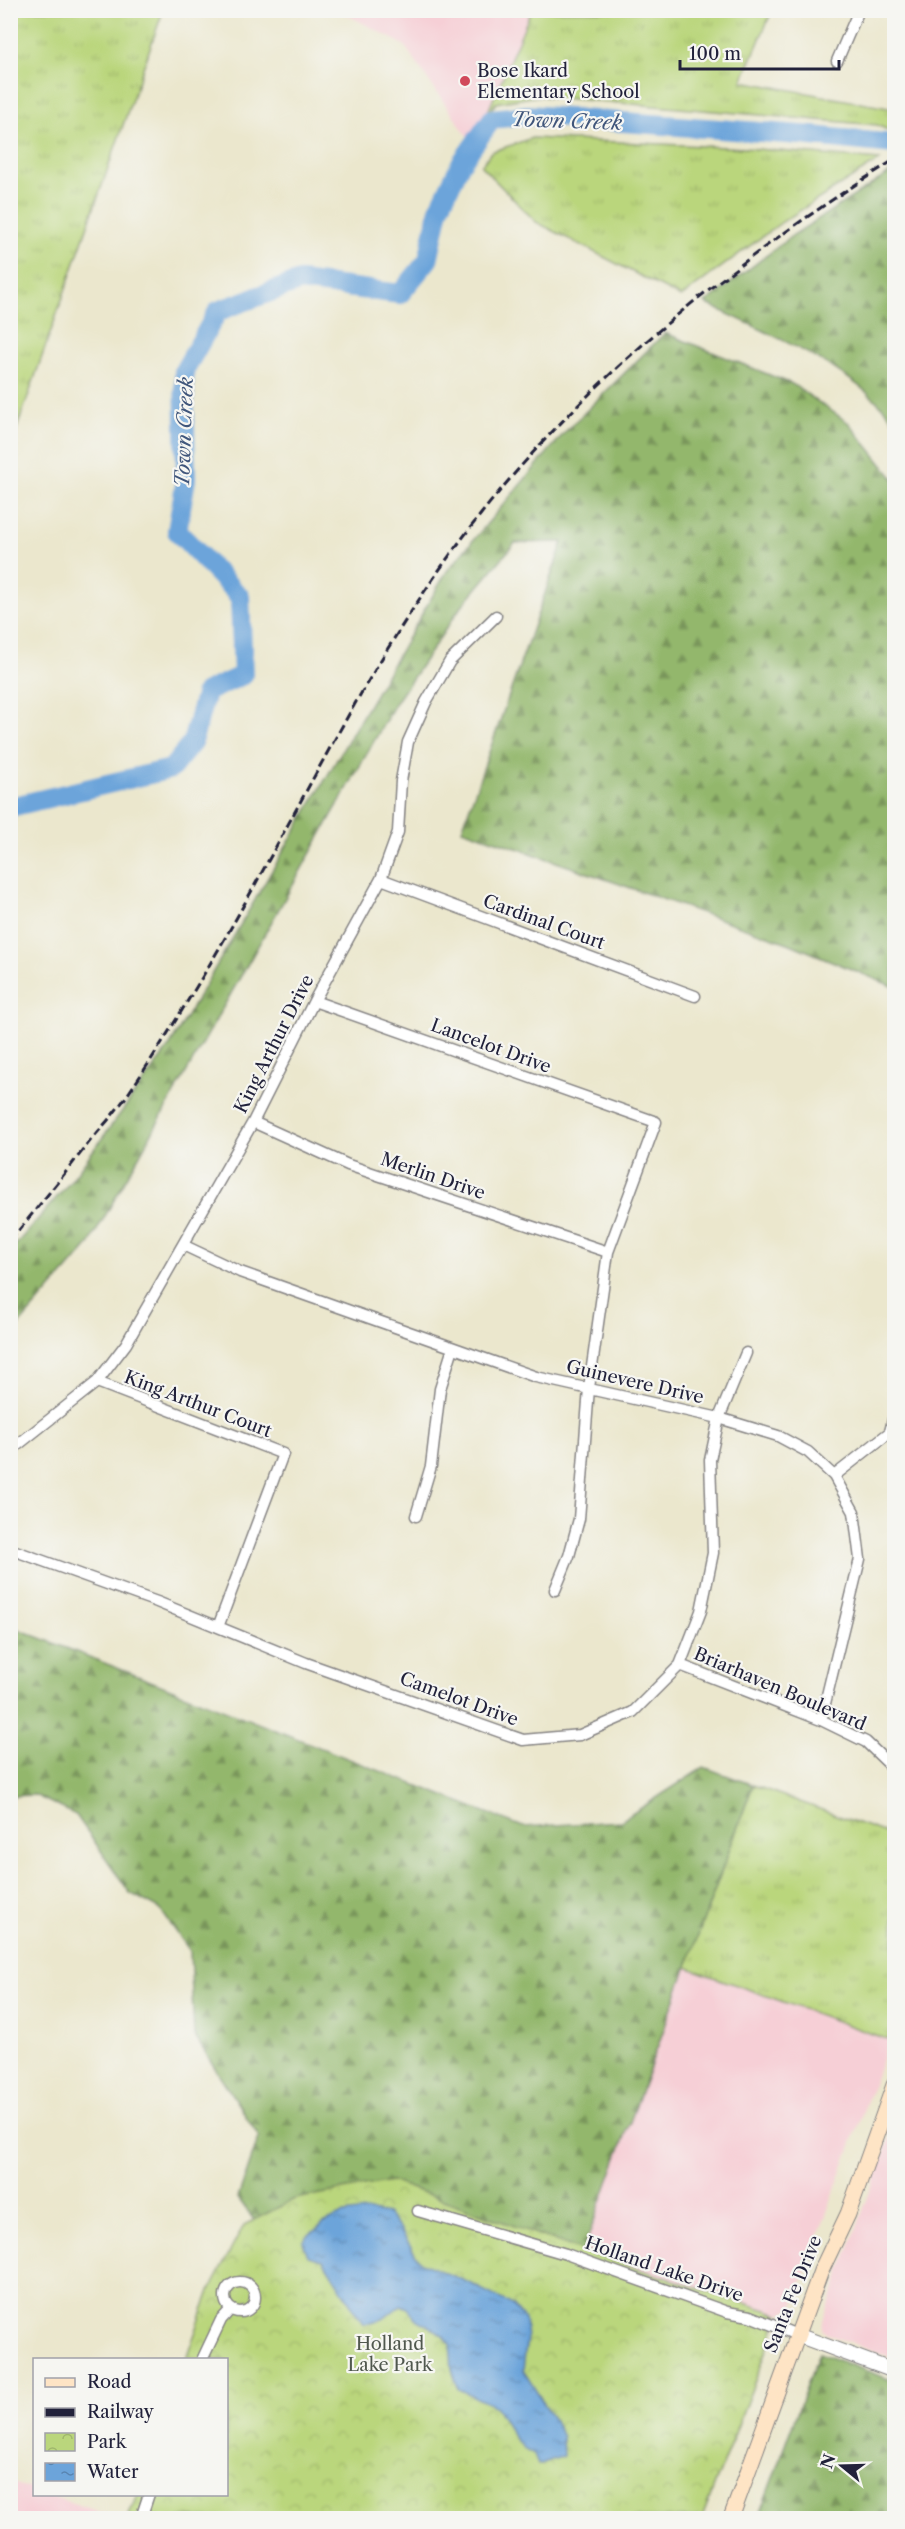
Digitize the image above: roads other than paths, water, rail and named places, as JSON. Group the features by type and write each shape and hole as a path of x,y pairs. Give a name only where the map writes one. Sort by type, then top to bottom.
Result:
{"main road":[{"name":"Santa Fe Drive","path":"731,2518 821,2271 848,2214 894,2085"}],"street":[{"path":"837,61 859,10"},
{"name":"King Arthur Drive","path":"10,1451 97,1382 126,1344 253,1122 314,1001 381,879 398,832 401,781 408,742 426,702 450,661 496,615"},
{"name":"Cardinal Court","path":"381,879 695,996"},
{"name":"Lancelot Drive","path":"314,1001 656,1122 608,1252"},
{"name":"Merlin Drive","path":"253,1122 348,1165 608,1252"},
{"name":"Guinevere Drive","path":"183,1245 240,1272 536,1377 719,1418 778,1436 808,1452 834,1476 854,1512 860,1559 821,1720"},
{"path":"555,1590 569,1556 579,1519 589,1388 608,1252"},
{"path":"416,1515 431,1466 440,1389 453,1348"},
{"name":"Camelot Drive","path":"10,1550 104,1582 306,1663 523,1740 580,1735 633,1712 680,1665 701,1611 713,1553 710,1460 719,1418 746,1353"},
{"name":"King Arthur Court","path":"97,1382 283,1454 218,1627"},
{"path":"834,1476 890,1432 894,1415"},
{"name":"Briarhaven Boulevard","path":"680,1665 821,1720 866,1742 894,1769"},
{"name":"Holland Lake Drive","path":"418,2211 566,2254 727,2312 750,2316 894,2371"},
{"path":"203,2358 221,2320 231,2309"},
{"path":"141,2518 148,2496"}],"water":[{"path":"371,2211 388,2214 421,2263 463,2280 513,2305 525,2320 527,2338 523,2370 552,2416 562,2437 563,2456 538,2465 534,2455 525,2450 515,2439 496,2407 458,2389 452,2369 450,2344 444,2335 415,2318 408,2308 401,2305 383,2319 363,2324 323,2260 308,2256 303,2242 323,2224 342,2215"}],"waterway":[{"name":"Town Creek","path":"10,807 171,769 192,743 206,692 243,675 240,597 177,531 186,479 184,371 218,311 300,281 400,294 428,260 439,209 461,163 492,119 527,115 894,144"}],"railway":[{"path":"10,1241 116,1111 147,1066 230,929 365,687 439,570 481,514 525,461 572,412 672,319 780,236 894,160"}],"place":[{"name":"Bose Ikard Elementary School","path":"465,81"}],"park label":[{"name":"Holland Lake Park","path":"390,2354"}]}
